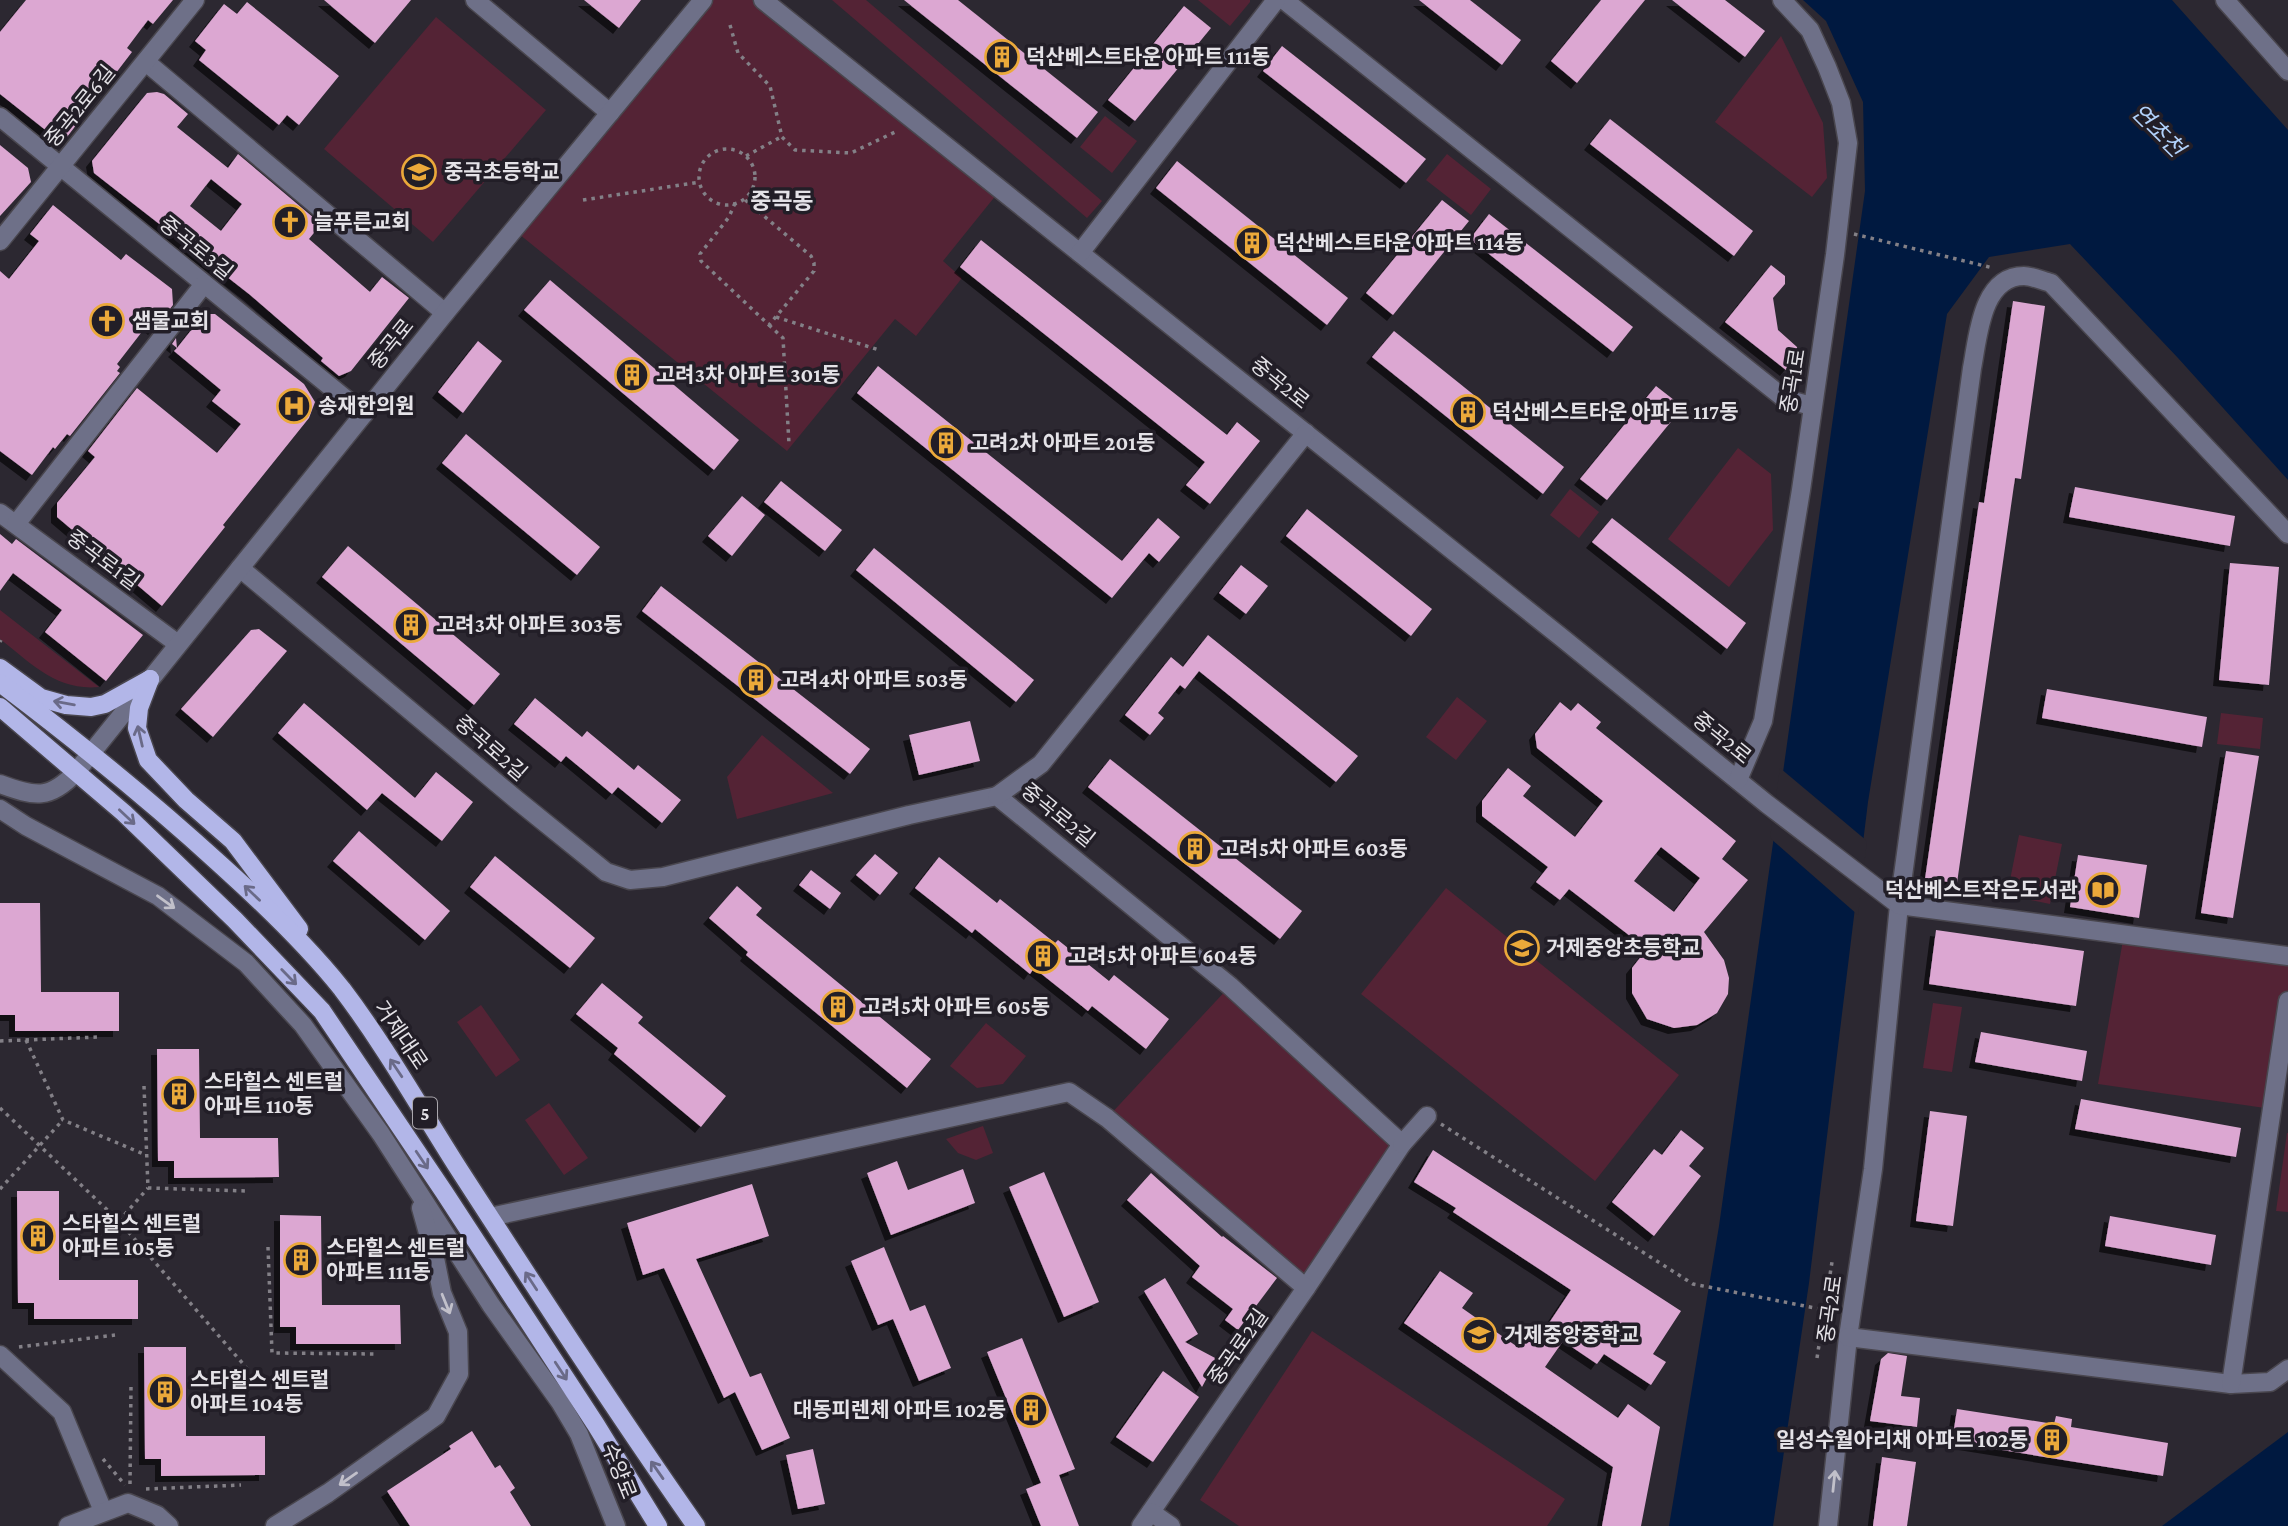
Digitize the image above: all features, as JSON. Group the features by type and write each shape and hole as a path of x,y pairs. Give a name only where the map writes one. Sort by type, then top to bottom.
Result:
{"main road":[{"path":"0,668 41,698 66,705 105,704 150,679"},
{"path":"150,679 139,708 136,728 148,760 186,800 233,841 296,924 316,960"},
{"name":"거제대로","path":"0,683 92,752 162,811 255,896 342,989 401,1073 610,1402 696,1526"},
{"name":"5","path":"0,707 76,772 207,892 322,1011 452,1204 596,1425 658,1526"}],"street":[{"name":"중곡2로6길","path":"0,241 195,0"},
{"path":"475,0 610,113"},
{"name":"중곡로","path":"0,784 44,794 55,791 76,772 445,313 703,0"},
{"name":"중곡2로","path":"763,0 1767,804 1893,900"},
{"path":"1080,253 1276,0"},
{"path":"1284,0 1785,399 1812,406"},
{"name":"중곡1로","path":"1738,780 1763,721 1801,490 1839,228 1848,143 1841,103 1828,67 1810,30 1782,0"},
{"path":"2225,0 2288,71"},
{"path":"146,62 445,313"},
{"name":"중곡로3길","path":"0,117 364,414"},
{"name":"중곡2로","path":"1828,1526 1848,1337 1872,1169 1893,900 1972,369 1986,302 2003,281 2024,276 2051,283 2288,534"},
{"path":"16,524 204,284"},
{"path":"998,796 1041,764 1306,433"},
{"name":"중곡로1길","path":"0,513 178,644"},
{"name":"중곡로2길","path":"240,568 556,832 606,872 630,880 663,877 909,815 998,796 1230,986 1402,1144 1146,1519"},
{"path":"0,809 26,827 158,896 246,963 303,1025 381,1134 416,1191 442,1293 458,1332 459,1374 436,1416 328,1493 275,1526"},
{"path":"1893,900 2288,956"},
{"path":"2231,1384 2288,1001"},
{"path":"490,1217 1069,1092 1107,1118 1306,1288"},
{"path":"1402,1144 1427,1116"},
{"name":"수양로","path":"416,1191 526,1357 560,1402 579,1434 616,1526"},
{"path":"1848,1337 2231,1384 2270,1382 2288,1368"},
{"path":"6,1351 62,1412 103,1511"},
{"path":"579,1434 591,1423 596,1425"},
{"path":"68,1526 128,1503 157,1515 169,1526"},
{"path":"1146,1519 1171,1526"}],"path":[{"path":"730,26 738,53 770,86 782,137 795,150 851,153 895,132"},
{"path":"746,156 782,137"},
{"path":"731,149 746,156 755,174 751,192 735,203 716,202 708,197 700,182 702,164 714,152 731,149"},
{"path":"583,200 700,182"},
{"path":"744,199 813,259 814,271 769,325"},
{"path":"735,203 729,217 700,254 701,261 783,338 789,444"},
{"path":"1849,233 1998,269"},
{"path":"776,317 879,350"},
{"path":"0,1041 99,1037"},
{"path":"26,1040 62,1121 146,1155"},
{"path":"119,1221 148,1188 144,1086"},
{"path":"0,1108 119,1221 251,1373"},
{"path":"1427,1116 1693,1284 1825,1310"},
{"path":"0,1189 62,1121"},
{"path":"148,1188 247,1191"},
{"path":"268,1247 272,1353 378,1354"},
{"path":"1817,1358 1832,1262"},
{"path":"6,1351 115,1335"},
{"path":"130,1490 131,1385"},
{"path":"144,1489 241,1485"}],"shaded area":[{"path":"703,0 763,0 1001,189 943,261 962,278 916,336 895,319 787,451 514,230"},
{"path":"832,0 866,0 1102,201 1087,218"},
{"path":"1198,0 1250,0 1250,2 1230,26"},
{"path":"436,17 546,110 433,242 324,149"},
{"path":"1781,36 1823,123 1827,178 1812,197 1715,122"},
{"path":"1105,116 1137,141 1112,173 1080,147"},
{"path":"1447,154 1491,189 1471,215 1426,180"},
{"path":"1738,448 1771,474 1773,530 1729,587 1668,539"},
{"path":"1570,489 1599,512 1579,538 1550,515"},
{"path":"0,610 99,687 70,685 57,680 22,657 0,639"},
{"path":"1457,697 1487,721 1456,760 1426,737"},
{"path":"2221,713 2263,718 2260,749 2217,744"},
{"path":"762,735 833,793 737,819 727,777"},
{"path":"2019,835 2062,844 2050,904 2007,895"},
{"path":"1446,888 1679,1075 1595,1181 1361,994"},
{"path":"2124,934 2288,956 2288,1001 2272,1109 2098,1084"},
{"path":"1230,986 1402,1144 1306,1288 1107,1118"},
{"path":"1933,1003 1962,1007 1952,1072 1923,1068"},
{"path":"481,1005 520,1060 496,1077 457,1022"},
{"path":"986,1023 1026,1056 1003,1084 977,1088 950,1066"},
{"path":"549,1103 588,1158 564,1175 525,1120"},
{"path":"983,1126 993,1153 976,1160 958,1153 946,1139"},
{"path":"2288,1133 2288,1212 2276,1211"},
{"path":"1312,1331 1565,1499 1547,1526 1239,1526 1200,1500"}],"water":[{"name":"연초천","path":"1803,0 2172,0 2288,130 2288,480 2070,244 1989,257 1947,314 1868,802 1809,1283 1773,1526 1669,1526 1719,1226 1865,191 1863,102 1826,21"},
{"path":"2288,1432 2288,1526 2162,1526"}],"pier":[{"path":"1780,768 1867,841 1858,915 1770,838"}],"building":[{"path":"26,0 173,0 153,24 148,20 127,48 132,52 67,137 53,136 0,94 0,32"},
{"path":"324,0 411,0 375,43"},
{"path":"584,0 641,0 619,28"},
{"name":"덕산베스트타운 아파트 111동","path":"904,0 958,0 1098,112 1077,138"},
{"path":"1419,0 1470,0 1521,40 1502,65"},
{"path":"1601,0 1645,0 1577,83 1551,61"},
{"path":"1672,0 1725,0 1765,31 1745,57"},
{"path":"247,2 339,76 299,125 287,115 279,125 199,60 206,50 195,41 224,4 237,14"},
{"path":"1184,6 1211,28 1135,121 1108,100"},
{"path":"1282,46 1426,159 1406,183 1263,71"},
{"path":"147,93 164,94 188,114 177,127 228,168 238,154 321,224 309,239 370,292 382,277 409,298 351,371 339,376 321,361 323,358 249,294 94,173 92,161","holes":["211,179 242,204 221,231 190,206"]},
{"path":"1610,119 1753,231 1734,256 1590,144"},
{"path":"0,145 28,168 31,182 0,216"},
{"name":"덕산베스트타운 아파트 114동","path":"1177,161 1348,298 1327,325 1156,188"},
{"path":"1442,200 1469,221 1393,315 1366,293"},
{"path":"53,205 121,260 126,254 172,289 173,305 154,329 148,324 117,364 120,367 117,371 120,373 70,436 67,434 55,449 53,447 32,475 0,451 0,271 9,279 39,241 30,234"},
{"path":"1489,214 1633,327 1613,352 1470,239"},
{"path":"981,240 1227,435 1237,422 1260,441 1210,504 1186,485 1205,462 960,267"},
{"path":"1771,265 1785,276 1785,284 1773,298 1778,330 1797,347 1798,355 1786,370 1725,322"},
{"name":"고려3차 아파트 301동","path":"550,280 739,440 714,470 524,310"},
{"path":"2013,301 2045,306 2021,479 2015,478 1957,883 1925,879 1979,502 1984,503"},
{"path":"204,314 215,314 304,384 315,402 309,418 162,606 57,517 57,503 95,457 88,451 137,388 217,453 241,424 212,401 221,390 174,351"},
{"name":"덕산베스트타운 아파트 117동","path":"1394,331 1564,467 1543,494 1372,357"},
{"path":"478,341 502,361 463,413 438,392"},
{"path":"878,366 1122,561 1158,518 1180,537 1159,562 1149,553 1112,598 857,393"},
{"path":"1656,386 1683,407 1607,500 1580,479"},
{"path":"466,434 600,547 577,575 442,463"},
{"path":"781,481 842,530 825,551 764,502"},
{"path":"2075,487 2235,516 2230,546 2069,517"},
{"path":"742,496 765,515 732,556 708,536"},
{"path":"1307,509 1432,609 1411,636 1286,536"},
{"path":"1612,518 1746,623 1727,649 1592,542"},
{"path":"0,534 12,544 16,539 143,635 106,681 45,632 62,610 13,573 0,591"},
{"name":"고려3차 아파트 303동","path":"348,546 500,674 474,705 322,577"},
{"path":"874,548 1034,680 1016,702 856,570"},
{"path":"2230,563 2279,567 2269,685 2219,680"},
{"path":"1241,565 1268,586 1246,614 1219,593"},
{"name":"고려4차 아파트 503동","path":"661,586 870,749 850,774 642,611"},
{"path":"259,629 287,651 213,737 181,709 251,630"},
{"path":"1208,635 1358,756 1336,782 1199,671 1185,689 1180,685 1158,713 1164,718 1150,735 1125,715 1171,657 1183,667"},
{"path":"2047,689 2207,717 2202,747 2042,718"},
{"path":"535,698 582,737 587,731 634,770 638,765 681,800 662,823 618,787 612,794 566,756 561,762 514,724"},
{"path":"1560,702 1571,711 1578,703 1601,722 1596,728 1736,841 1722,859 1748,880 1704,932 1724,960 1729,978 1728,994 1717,1013 1697,1025 1674,1028 1647,1019 1632,993 1632,968 1647,949 1569,889 1560,900 1536,882 1548,867 1482,816 1482,801 1508,768 1531,786 1523,796 1575,837 1603,801 1537,748 1535,734","holes":["1661,847 1700,878 1674,912 1634,881"]},
{"path":"304,703 415,798 436,772 473,802 442,841 382,793 367,810 278,733"},
{"path":"970,721 980,761 919,775 909,735"},
{"path":"2226,751 2259,756 2233,918 2201,913"},
{"name":"고려5차 아파트 603동","path":"1110,759 1302,911 1280,939 1088,787"},
{"path":"359,831 450,911 425,940 333,861"},
{"path":"875,854 898,873 880,895 856,875"},
{"path":"2078,855 2147,865 2139,918 2070,907"},
{"path":"495,856 595,938 570,968 470,887"},
{"name":"고려5차 아파트 604동","path":"939,857 997,903 1000,899 1055,943 1058,940 1109,981 1114,975 1169,1019 1146,1049 1092,1006 1088,1011 1034,968 1030,974 975,929 972,933 915,888"},
{"path":"811,870 841,893 830,909 799,885"},
{"name":"고려5차 아파트 605동","path":"737,886 762,908 756,915 931,1059 907,1088 746,955 748,952 709,918"},
{"path":"0,903 40,903 41,992 119,992 119,1031 15,1031 15,1015 0,1015"},
{"path":"1936,930 2084,951 2076,1006 1929,984"},
{"path":"602,983 643,1017 638,1023 726,1096 701,1127 614,1054 618,1048 576,1014"},
{"path":"1981,1032 2087,1051 2082,1081 1975,1062"},
{"name":"스타힐스 센트럴 아파트 110동","path":"157,1049 199,1049 200,1138 278,1138 279,1177 174,1178 174,1161 158,1161"},
{"path":"2081,1099 2241,1128 2236,1157 2075,1129"},
{"path":"1930,1111 1967,1116 1953,1226 1916,1221"},
{"path":"1681,1130 1704,1148 1689,1166 1701,1176 1654,1236 1612,1202 1654,1149 1662,1155"},
{"path":"1433,1150 1681,1311 1653,1354 1666,1362 1651,1385 1604,1354 1597,1364 1563,1341 1545,1367 1618,1418 1628,1404 1660,1427 1641,1526 1602,1526 1613,1467 1404,1323 1440,1271 1473,1293 1462,1308 1519,1348 1530,1332 1539,1338 1571,1290 1453,1212 1456,1208 1414,1182"},
{"path":"897,1161 908,1190 963,1169 975,1203 891,1235 867,1173"},
{"path":"1044,1172 1099,1302 1064,1317 1009,1187"},
{"path":"1151,1173 1222,1237 1277,1278 1238,1330 1225,1320 1233,1309 1192,1277 1200,1266 1127,1200"},
{"path":"752,1184 769,1236 696,1259 750,1377 761,1373 790,1438 762,1450 735,1392 724,1398 664,1268 643,1275 627,1223"},
{"name":"스타힐스 센트럴 아파트 105동","path":"17,1191 59,1191 59,1280 138,1280 138,1319 34,1319 34,1303 18,1303"},
{"name":"스타힐스 센트럴 아파트 111동","path":"280,1215 321,1216 322,1305 400,1305 401,1344 296,1344 296,1327 280,1327"},
{"path":"2110,1216 2216,1235 2211,1265 2105,1246"},
{"path":"884,1247 910,1311 925,1305 951,1368 919,1381 893,1319 878,1325 851,1261"},
{"path":"1165,1278 1198,1334 1185,1342 1217,1359 1202,1387 1144,1291"},
{"name":"대동피렌체 아파트 102동","path":"1022,1338 1075,1469 1059,1475 1079,1526 1041,1526 1026,1489 1041,1483 987,1352"},
{"name":"스타힐스 센트럴 아파트 104동","path":"144,1347 186,1347 186,1436 265,1436 265,1475 161,1476 161,1459 145,1459"},
{"path":"1888,1353 1907,1356 1901,1396 1920,1398 1917,1427 1870,1421 1881,1359"},
{"path":"1163,1371 1199,1397 1153,1462 1116,1437"},
{"name":"일성수월아리채 아파트 102동","path":"1957,1409 2054,1424 2056,1416 2072,1419 2071,1427 2168,1443 2163,1476 1952,1442"},
{"path":"472,1431 495,1468 500,1465 515,1488 510,1492 531,1526 410,1526 387,1491 451,1449 449,1446"},
{"path":"813,1449 825,1504 798,1509 786,1455"},
{"path":"1882,1457 1916,1462 1907,1526 1873,1526"}],"place":[{"name":"덕산베스트타운 아파트 111동","path":"1002,57"},
{"name":"중곡초등학교","path":"419,172"},
{"name":"늘푸른교회","path":"290,222"},
{"name":"덕산베스트타운 아파트 114동","path":"1252,243"},
{"name":"샘물교회","path":"107,321"},
{"name":"고려3차 아파트 301동","path":"632,375"},
{"name":"송재한의원","path":"294,406"},
{"name":"덕산베스트타운 아파트 117동","path":"1468,412"},
{"name":"고려2차 아파트 201동","path":"946,443"},
{"name":"고려3차 아파트 303동","path":"411,625"},
{"name":"고려4차 아파트 503동","path":"756,680"},
{"name":"고려5차 아파트 603동","path":"1195,849"},
{"name":"덕산베스트작은도서관","path":"2103,890"},
{"name":"거제중앙초등학교","path":"1522,948"},
{"name":"고려5차 아파트 604동","path":"1043,956"},
{"name":"고려5차 아파트 605동","path":"838,1007"},
{"name":"스타힐스 센트럴 아파트 110동","path":"179,1094"},
{"name":"스타힐스 센트럴 아파트 105동","path":"38,1236"},
{"name":"스타힐스 센트럴 아파트 111동","path":"301,1260"},
{"name":"거제중앙중학교","path":"1479,1335"},
{"name":"스타힐스 센트럴 아파트 104동","path":"165,1392"},
{"name":"대동피렌체 아파트 102동","path":"1031,1410"},
{"name":"일성수월아리채 아파트 102동","path":"2052,1440"}],"district":[{"name":"중곡동","path":"782,201"}]}
